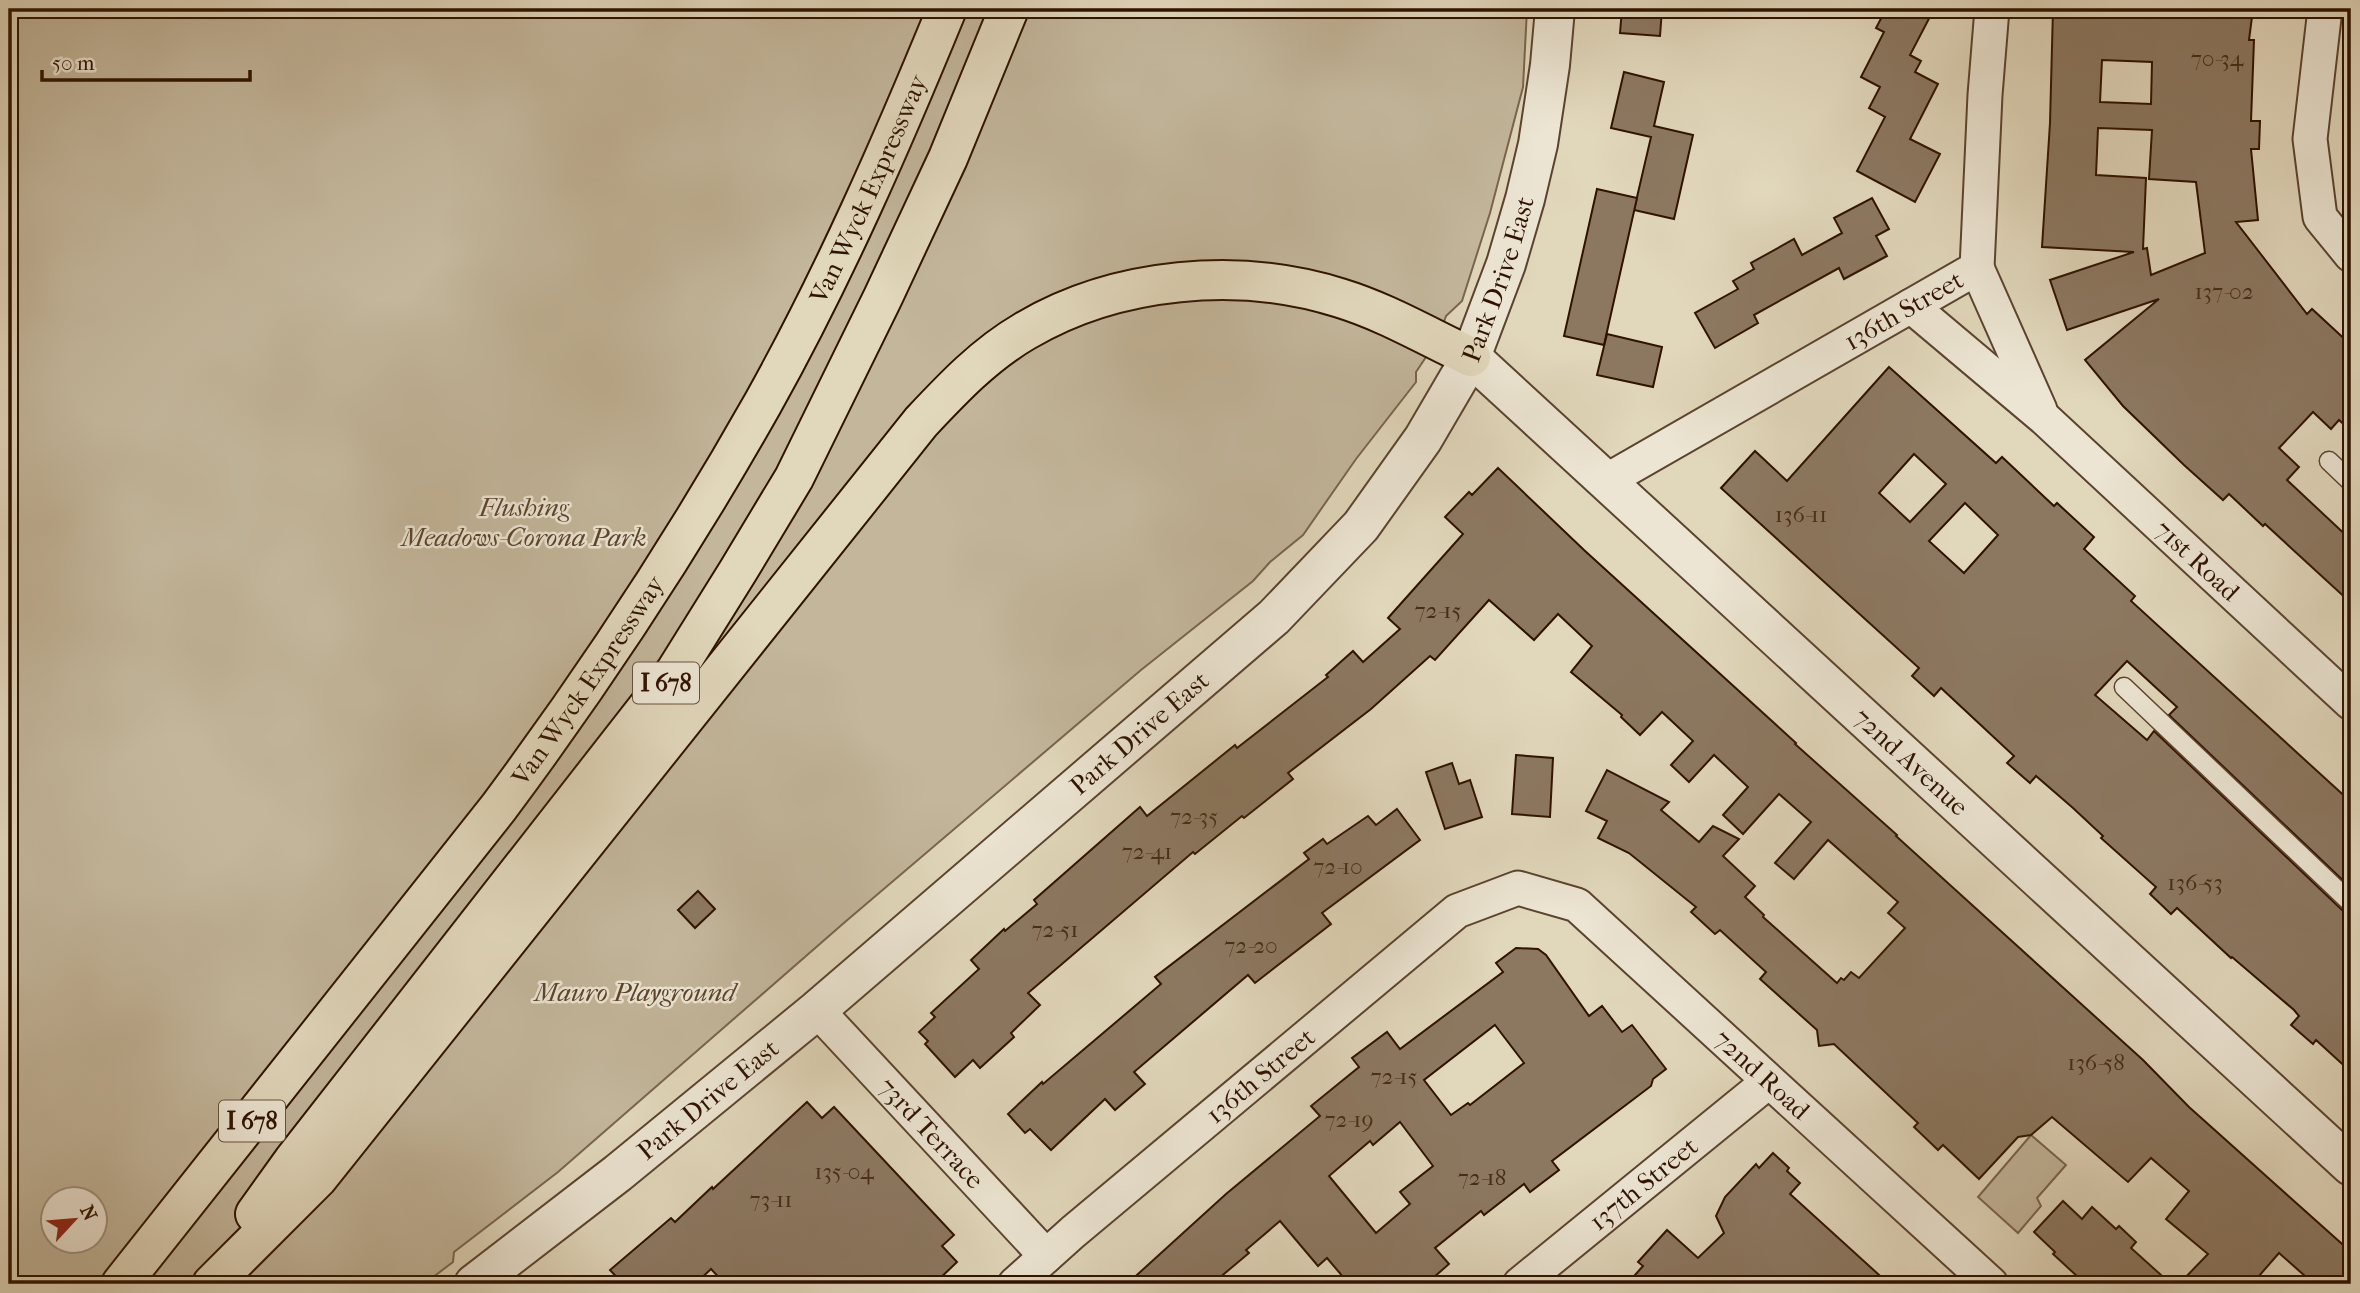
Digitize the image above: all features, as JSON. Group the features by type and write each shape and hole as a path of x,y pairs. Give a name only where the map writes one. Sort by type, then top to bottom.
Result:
{"highway":[{"name":"Van Wyck Expressway","path":"121,1284 499,807 550,738 674,555 764,401 831,271 895,135 947,9"},
{"name":"I 678","path":"205,1284 293,1161 675,672 794,478 917,227 1009,9"},
{"path":"212,1284 318,1178 921,422 970,370 1024,331 1078,307 1123,293 1205,280 1249,281 1298,287 1340,298 1378,312 1471,357"}],"street":[{"name":"Park Drive East","path":"474,1284 618,1173 817,1010 1274,617 1361,526 1423,439 1471,357 1506,264 1538,144 1555,9"},
{"name":"136th Street","path":"1606,481 1977,268 1992,9"},
{"path":"2325,9 2310,139 2320,217 2351,256"},
{"name":"71st Road","path":"1977,268 2043,418"},
{"name":"71st Road","path":"1911,306 2043,418 2351,703"},
{"name":"72nd Avenue","path":"1471,357 2351,1166"},
{"name":"136th Street","path":"1015,1284 1457,911 1518,888"},
{"name":"72nd Road","path":"1518,888 1577,905 1989,1283"},
{"name":"73rd Terrace","path":"817,1010 1046,1256"},
{"name":"137th Street","path":"1520,1284 1768,1082"}],"lane":[{"path":"2329,461 2351,482"},
{"path":"2124,687 2351,903"}],"green space":[{"name":"Flushing Meadows-Corona Park","path":"9,9 1527,9 1523,87 1490,213 1462,301 1446,316 1438,339 1416,372 1416,382 1356,459 1303,535 1270,562 1253,581 1141,670 845,922 558,1172 454,1252 453,1262 424,1284 9,1284"},
{"path":"2031,1135 2066,1165 2037,1198 2041,1206 2018,1233 1978,1197"}],"building":[{"path":"1622,9 1662,9 1660,36 1620,33"},
{"path":"1886,9 1934,9 1910,55 1921,61 1915,72 1938,84 1910,139 1940,154 1915,202 1857,171 1885,117 1869,108 1880,87 1861,77 1884,32 1876,28"},
{"path":"2053,9 2122,9 2121,14 2202,17 2203,9 2253,9 2249,40 2254,40 2251,121 2260,121 2259,149 2251,149 2258,220 2236,222 2307,314 2312,309 2351,345 2351,431 2339,420 2331,429 2313,412 2279,448 2299,467 2287,480 2351,540 2351,603 2229,494 2223,500 2184,465 2123,406 2085,360 2159,299 2067,330 2050,280 2134,252 2042,247 2050,123","holes":["2102,60 2152,62 2151,104 2100,102","2098,128 2152,130 2149,179 2196,182 2205,253 2151,275 2147,248 2143,249 2146,178 2096,175"]},
{"path":"1624,72 1664,82 1654,126 1693,135 1674,219 1634,210 1651,137 1611,128"},
{"path":"1597,189 1637,198 1604,345 1564,336"},
{"path":"1872,198 1889,229 1876,236 1887,256 1844,279 1839,268 1754,315 1758,323 1715,348 1695,313 1738,289 1733,281 1754,269 1751,263 1794,239 1802,255 1842,233 1834,218"},
{"path":"1607,334 1662,347 1653,387 1597,375"},
{"path":"1889,367 1996,463 2002,457 2054,506 2057,503 2094,537 2084,549 2135,596 2131,601 2351,802 2351,888 2169,715 2177,707 2127,661 2095,695 2147,740 2154,731 2343,911 2351,914 2351,1072 2316,1040 2313,1044 2291,1025 2299,1016 2294,1010 2231,958 2177,908 2171,914 2150,894 2156,887 2101,838 2103,836 2073,808 2036,776 2030,783 2007,763 2014,756 1941,688 1934,696 1912,676 1919,668 1721,488 1755,451 1787,481","holes":["1914,454 1946,484 1910,522 1879,493","1965,503 1998,535 1964,573 1929,541"]},
{"path":"1498,468 1795,744 2143,1060 2189,1107 2351,1252 2351,1284 2314,1284 2279,1253 2252,1284 2179,1284 2208,1254 2166,1219 2189,1191 2151,1158 2128,1182 2052,1117 2031,1135 2018,1137 1979,1179 1943,1145 1938,1150 1914,1127 1918,1123 1834,1044 1819,1046 1817,1030 1760,979 1766,972 1720,930 1715,934 1691,912 1696,907 1629,853 1598,838 1607,821 1586,811 1607,770 1669,802 1661,810 1699,842 1713,826 1739,839 1723,856 1755,886 1745,897 1763,917 1837,983 1851,972 1859,978 1905,928 1888,913 1898,902 1828,840 1794,879 1775,863 1811,822 1779,794 1743,834 1723,815 1748,787 1714,755 1689,782 1671,765 1693,741 1662,712 1640,735 1622,715 1571,672 1592,646 1558,614 1534,640 1489,600 1435,660 1430,656 1371,709 1288,773 1293,779 1195,854 1193,852 1028,993 1040,1005 1011,1033 1014,1037 980,1068 973,1060 955,1077 925,1044 928,1041 919,1032 935,1017 931,1013 979,969 971,960 1004,929 1005,931 1037,904 1034,900 1140,807 1147,816 1235,745 1237,748 1328,677 1326,675 1353,651 1363,662 1400,629 1388,618 1463,534 1445,517 1469,492 1472,495"},
{"path":"1516,755 1553,758 1550,817 1512,814"},
{"path":"1452,763 1459,784 1470,780 1482,817 1445,829 1426,772"},
{"path":"1397,809 1420,840 1322,913 1331,924 1255,983 1248,975 1134,1072 1145,1084 1115,1110 1105,1099 1051,1150 1030,1129 1025,1133 1008,1114 1042,1082 1043,1084 1161,984 1155,977 1309,859 1304,853 1323,839 1327,844 1368,816 1376,825"},
{"path":"698,891 715,909 695,928 678,910"},
{"path":"1516,948 1538,949 1546,955 1589,1016 1602,1006 1622,1032 1632,1025 1666,1069 1653,1079 1651,1086 1552,1161 1559,1170 1530,1192 1524,1184 1484,1215 1481,1211 1435,1248 1449,1264 1426,1284 1349,1284 1327,1258 1318,1266 1280,1221 1246,1250 1249,1253 1212,1284 1127,1284 1226,1194 1320,1116 1311,1106 1359,1067 1352,1058 1387,1032 1400,1049 1503,972 1496,963","holes":["1495,1025 1524,1063 1470,1105 1468,1103 1451,1115 1424,1080","1400,1122 1433,1166 1400,1192 1410,1204 1376,1233 1329,1176 1370,1141 1373,1145"]},
{"path":"807,1102 822,1118 834,1107 954,1235 942,1246 957,1262 934,1284 725,1284 711,1269 695,1284 623,1284 610,1270 671,1218 675,1222"},
{"path":"1773,1153 1800,1183 1790,1194 1889,1284 1627,1284 1643,1266 1638,1262 1667,1230 1698,1258 1724,1233 1716,1216 1725,1197 1756,1164 1759,1168"},
{"path":"2063,1201 2082,1219 2092,1207 2116,1229 2119,1226 2136,1242 2131,1248 2171,1284 2080,1284 2079,1278 2034,1232"}],"park label":[{"name":"Mauro Playground","path":"635,992"}]}
